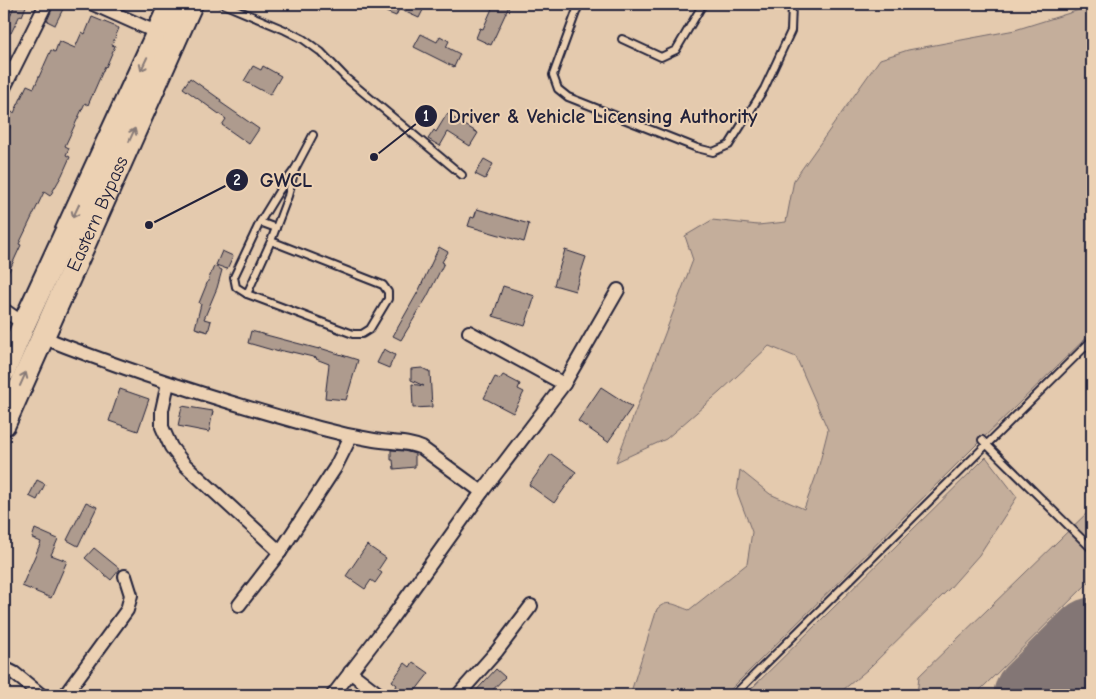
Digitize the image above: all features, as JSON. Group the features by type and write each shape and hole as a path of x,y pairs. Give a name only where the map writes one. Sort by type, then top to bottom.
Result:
{"highway":[{"name":"Eastern Bypass","path":"4,371 171,4"},
{"name":"Eastern Bypass","path":"4,424 191,4"}],"street":[{"path":"4,88 46,4"},
{"path":"93,4 158,33"},
{"path":"333,695 564,384 618,290"},
{"path":"4,310 24,324"},
{"path":"469,332 564,384"},
{"path":"42,337 97,359 231,403 351,436 413,444 422,448 482,492"},
{"path":"168,382 162,410 162,427 171,446 184,464 280,552"},
{"path":"239,605 280,552 335,468 351,436"},
{"path":"65,695 127,610 131,595 125,576"},
{"path":"458,695 497,650 531,606"},
{"path":"4,668 14,673 41,695"},
{"path":"350,672 380,695"}],"lane":[{"path":"223,4 303,39 321,52 346,78 462,175"},
{"path":"579,4 553,74 558,89 568,97 697,148 713,152 729,145 764,89 791,31 792,4"},
{"path":"622,39 661,58 676,50 703,4"},
{"path":"271,241 382,285 388,292 388,298 370,329 362,334 353,334 247,294 236,287 234,278 260,222 295,169 313,135"},
{"path":"247,294 276,228 288,196 295,169"},
{"path":"260,222 276,228"},
{"path":"734,695 984,442 1092,340"},
{"path":"984,442 1092,549"}],"shaded area":[{"path":"1092,6 1092,332 725,695 630,695 657,609 669,603 689,610 747,564 752,532 737,492 740,470 770,494 804,509 817,473 828,430 796,357 769,346 666,439 616,462 693,260 685,236 712,220 758,225 786,222 794,180 880,59 908,50 1015,30"},
{"path":"986,457 1017,497 979,555 949,589 867,670 837,695 745,695"},
{"path":"1092,508 1092,579 975,695 917,695 919,676"}],"building":[{"path":"15,4 27,4 11,33 4,30"},
{"path":"387,4 426,4 419,18 399,9 396,16 386,12 390,5"},
{"path":"494,4 510,4 491,45 476,38 480,28 483,29"},
{"path":"54,5 63,9 55,25 47,21"},
{"path":"92,17 119,28 112,45 115,46 88,105 85,103 65,146 69,148 66,155 70,157 62,175 50,196 44,192 19,244 21,245 4,282 4,142 10,124 4,122 4,109 14,113 27,85 34,88 51,50 55,52 59,41 75,48 82,32 85,34"},
{"path":"421,34 437,42 440,36 449,41 446,47 460,54 454,67 414,47"},
{"path":"253,66 261,70 263,66 281,76 270,95 244,81"},
{"path":"190,78 259,129 249,144 222,125 226,119 183,88"},
{"path":"447,114 478,133 470,146 448,132 440,146 428,139 434,130 436,132"},
{"path":"484,159 493,164 485,179 475,174"},
{"path":"477,209 529,224 524,242 468,226 471,217 474,218"},
{"path":"439,247 448,252 442,262 444,263 427,297 401,340 393,336 419,290"},
{"path":"565,250 586,257 575,291 554,285"},
{"path":"222,251 233,256 227,269 216,265"},
{"path":"214,266 222,270 217,288 204,319 211,321 208,332 195,328 201,304 199,303"},
{"path":"503,286 535,296 525,326 493,316"},
{"path":"251,331 320,348 358,360 346,400 325,398 329,364 317,358 292,352 279,350 279,352 248,343"},
{"path":"384,349 395,355 389,368 377,363"},
{"path":"422,368 430,372 432,407 413,408 412,384 424,386 411,380 411,369"},
{"path":"503,375 520,384 518,389 524,392 513,413 484,398 495,377 500,379"},
{"path":"601,387 632,407 608,442 578,421"},
{"path":"120,389 149,399 138,431 109,421"},
{"path":"182,406 213,411 209,432 178,426"},
{"path":"391,450 415,454 415,467 394,469 393,460 391,460"},
{"path":"551,454 576,472 554,503 529,485"},
{"path":"37,480 45,484 37,500 29,496"},
{"path":"86,502 97,507 78,546 67,540"},
{"path":"35,529 58,539 51,555 67,561 51,598 22,586 41,542 32,538"},
{"path":"367,545 386,558 378,570 382,573 375,583 371,580 365,589 346,576"},
{"path":"94,548 120,569 111,580 85,558"},
{"path":"413,662 429,673 412,695 401,695 394,690 397,685 392,681 405,663 410,667"},
{"path":"496,669 505,677 488,695 472,695"}],"runway":[{"path":"1033,695 1092,637"}],"place":[{"name":"Driver & Vehicle Licensing Authority","path":"374,157"},
{"name":"GWCL","path":"149,225"}]}
